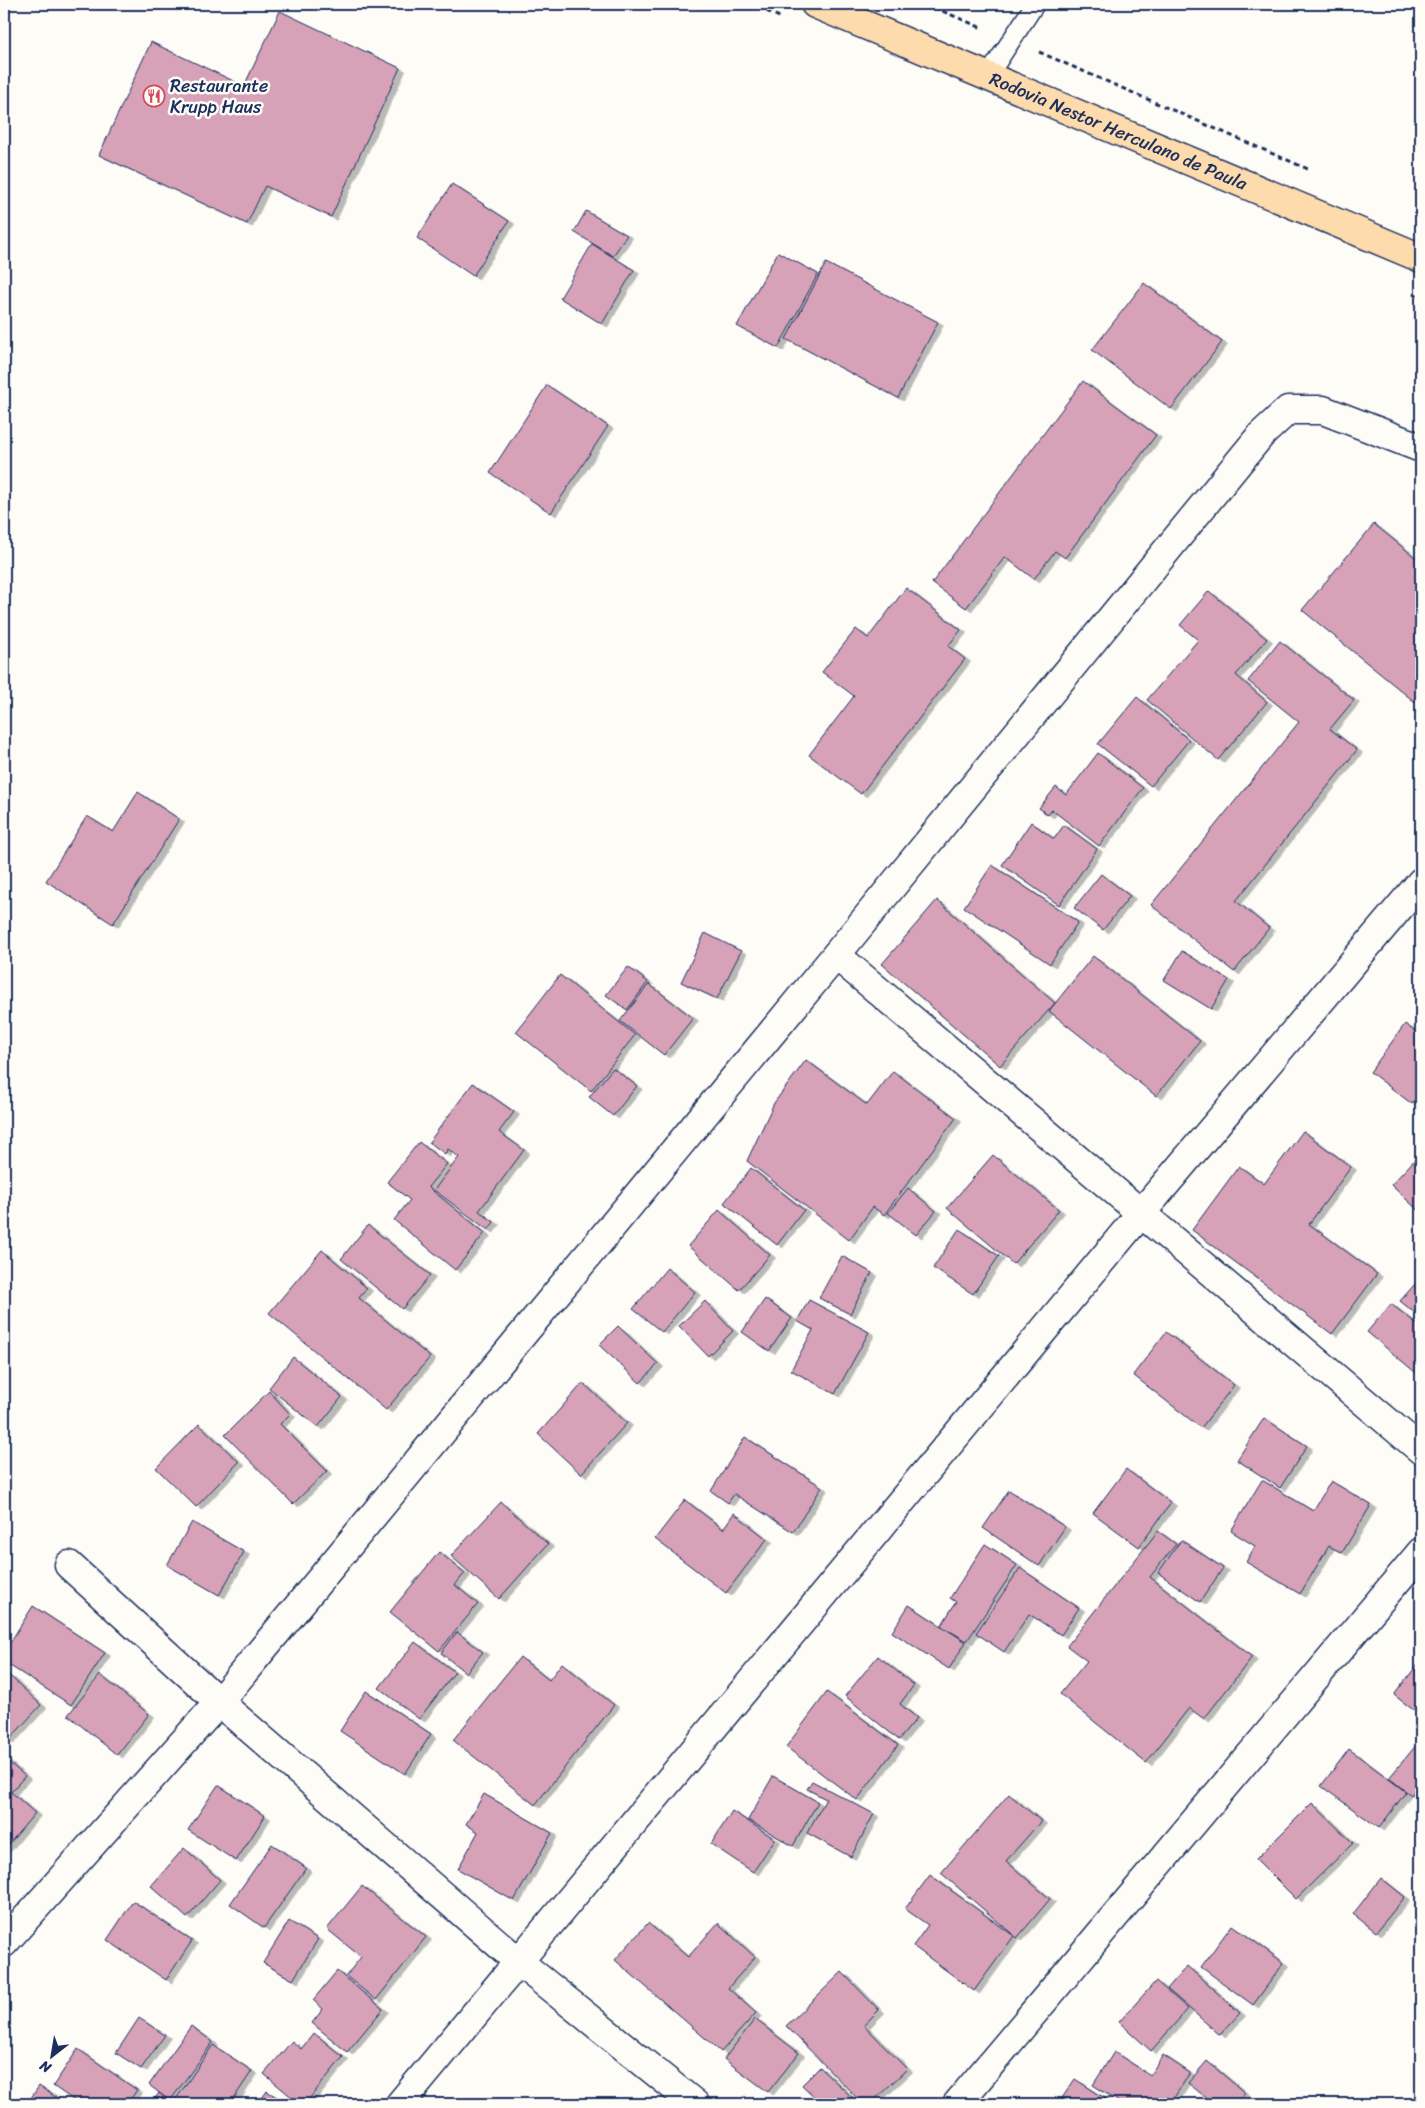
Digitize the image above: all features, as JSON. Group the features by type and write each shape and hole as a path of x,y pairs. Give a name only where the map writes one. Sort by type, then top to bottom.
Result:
{"main road":[{"name":"Rodovia Nestor Herculano de Paula","path":"816,4 1421,258"}],"street":[{"path":"4,1943 218,1702 836,955 1261,435 1288,410 1323,410 1421,448"},
{"path":"400,2104 1142,1212 1421,882"},
{"path":"836,955 1421,1450"},
{"path":"958,2104 1421,1552"},
{"path":"69,1565 218,1702 519,1962 695,2104"}],"lane":[{"path":"988,76 1035,4"}],"path":[{"path":"926,4 1311,170"}],"building":[{"path":"280,11 400,68 331,217 265,186 247,224 99,155 151,42 244,86"},
{"path":"452,184 509,221 473,276 417,238"},
{"path":"586,211 627,235 613,256 574,232"},
{"path":"592,244 634,270 602,324 560,298"},
{"path":"778,252 818,274 778,348 737,326"},
{"path":"826,263 938,322 898,398 786,339"},
{"path":"1144,283 1222,342 1171,409 1092,350"},
{"path":"1083,381 1156,435 1065,558 1055,551 1034,579 1005,557 966,608 932,583"},
{"path":"547,385 608,426 551,513 490,473"},
{"path":"1374,524 1421,562 1421,707 1302,610"},
{"path":"906,588 961,630 948,646 965,659 861,794 809,755 854,696 822,672 856,629 868,638"},
{"path":"1209,591 1267,639 1236,675 1267,702 1218,760 1147,700 1198,640 1180,625"},
{"path":"1280,641 1354,700 1330,729 1357,750 1236,901 1269,928 1234,972 1151,905 1299,722 1248,681"},
{"path":"1137,697 1189,740 1151,786 1098,744"},
{"path":"1098,753 1143,788 1099,846 1052,810 1048,815 1039,808 1056,787 1066,795"},
{"path":"138,792 179,819 113,924 46,881 87,816 113,832"},
{"path":"1031,822 1054,839 1064,825 1097,849 1059,905 1002,865"},
{"path":"992,865 1078,922 1050,964 964,907"},
{"path":"1101,874 1130,896 1103,930 1074,908"},
{"path":"937,900 1055,1003 1000,1066 882,964"},
{"path":"705,933 741,951 717,999 681,982"},
{"path":"1182,951 1229,980 1211,1009 1164,980"},
{"path":"1093,956 1200,1041 1156,1096 1049,1011"},
{"path":"628,967 648,982 627,1010 606,995"},
{"path":"560,975 635,1035 591,1091 516,1032"},
{"path":"649,984 693,1018 664,1055 620,1021"},
{"path":"1421,1019 1421,1029 1417,1026"},
{"path":"1405,1024 1421,1036 1421,1092 1412,1104 1370,1072"},
{"path":"806,1060 867,1105 893,1071 956,1118 884,1215 873,1207 849,1240 747,1161 774,1103"},
{"path":"613,1068 637,1086 613,1116 589,1097"},
{"path":"473,1083 514,1112 499,1132 524,1150 479,1211 494,1222 488,1230 434,1190 459,1157 448,1149 445,1154 429,1142"},
{"path":"1303,1131 1351,1167 1309,1224 1377,1274 1332,1334 1192,1230 1239,1166 1264,1184"},
{"path":"419,1142 447,1164 428,1187 485,1233 455,1270 394,1220 410,1200 387,1182"},
{"path":"993,1155 1059,1210 1013,1264 947,1208"},
{"path":"1419,1155 1421,1158 1421,1213 1391,1185"},
{"path":"751,1168 804,1210 777,1245 724,1203"},
{"path":"908,1188 936,1211 916,1235 888,1213"},
{"path":"719,1210 770,1255 739,1290 688,1246"},
{"path":"368,1225 430,1275 402,1309 341,1259"},
{"path":"959,1229 999,1256 973,1294 933,1268"},
{"path":"322,1250 367,1288 359,1298 430,1357 386,1410 269,1313"},
{"path":"842,1256 872,1273 850,1314 819,1298"},
{"path":"667,1268 695,1292 662,1332 633,1309"},
{"path":"1415,1284 1421,1289 1421,1318 1400,1301"},
{"path":"765,1299 792,1318 769,1351 742,1332"},
{"path":"809,1300 869,1332 835,1394 791,1370 813,1330 797,1321"},
{"path":"705,1301 733,1331 708,1356 679,1326"},
{"path":"1391,1304 1421,1327 1421,1377 1367,1332"},
{"path":"618,1326 658,1364 640,1383 599,1345"},
{"path":"1166,1332 1234,1385 1201,1428 1133,1375"},
{"path":"293,1357 342,1397 318,1427 269,1388"},
{"path":"583,1383 627,1423 581,1474 538,1434"},
{"path":"269,1391 290,1414 280,1424 327,1471 293,1504 225,1435"},
{"path":"1264,1418 1307,1446 1280,1488 1237,1460"},
{"path":"199,1424 239,1462 196,1507 156,1468"},
{"path":"745,1437 822,1487 793,1532 734,1494 728,1503 711,1491"},
{"path":"1126,1469 1171,1503 1139,1547 1093,1513"},
{"path":"1262,1480 1313,1511 1331,1481 1371,1505 1342,1553 1329,1546 1300,1594 1246,1562 1255,1546 1231,1531"},
{"path":"1009,1490 1065,1527 1039,1566 983,1528"},
{"path":"685,1500 723,1529 734,1513 767,1539 726,1593 655,1539"},
{"path":"501,1502 548,1544 499,1599 451,1556"},
{"path":"192,1522 244,1552 219,1595 167,1565"},
{"path":"1158,1531 1176,1544 1150,1577 1252,1657 1204,1719 1189,1708 1146,1763 1060,1694 1087,1661 1067,1646"},
{"path":"1181,1540 1223,1568 1200,1602 1158,1573"},
{"path":"985,1544 1017,1565 967,1641 941,1626 956,1602 950,1598"},
{"path":"439,1552 465,1573 455,1585 478,1604 439,1651 390,1612"},
{"path":"1020,1568 1079,1608 1061,1635 1029,1614 1004,1652 976,1633"},
{"path":"909,1605 966,1642 949,1669 892,1632"},
{"path":"33,1606 105,1653 71,1705 4,1662 4,1652"},
{"path":"457,1632 483,1652 466,1673 441,1653"},
{"path":"415,1642 455,1672 419,1719 379,1688"},
{"path":"878,1656 914,1685 900,1704 917,1718 899,1740 845,1696"},
{"path":"520,1657 549,1680 562,1663 614,1705 535,1805 453,1740"},
{"path":"1421,1660 1421,1716 1394,1695"},
{"path":"9,1675 41,1705 8,1741 4,1737 4,1681"},
{"path":"100,1675 149,1714 117,1755 68,1715"},
{"path":"366,1691 431,1734 405,1774 340,1731"},
{"path":"827,1692 898,1745 857,1800 786,1747"},
{"path":"1418,1743 1421,1745 1421,1783 1411,1795 1389,1778"},
{"path":"1349,1749 1406,1792 1379,1828 1321,1786"},
{"path":"4,1758 25,1776 11,1792 35,1813 4,1850"},
{"path":"773,1776 818,1802 793,1846 748,1820"},
{"path":"812,1781 874,1814 851,1857 807,1833 826,1799 807,1789"},
{"path":"218,1785 265,1816 236,1861 188,1830"},
{"path":"484,1794 552,1833 514,1901 458,1869 478,1832 466,1824"},
{"path":"1009,1794 1041,1821 1006,1861 1050,1899 1017,1938 941,1873"},
{"path":"1312,1803 1353,1843 1296,1899 1256,1859"},
{"path":"732,1811 775,1839 753,1872 711,1844"},
{"path":"272,1844 306,1868 264,1928 230,1904"},
{"path":"184,1848 220,1880 187,1918 151,1886"},
{"path":"930,1875 1014,1936 974,1991 913,1946 928,1925 905,1909"},
{"path":"1381,1878 1405,1897 1376,1932 1353,1914"},
{"path":"362,1886 426,1937 376,2000 346,1976 361,1957 327,1929"},
{"path":"133,1901 192,1941 166,1980 107,1940"},
{"path":"289,1921 318,1939 293,1980 263,1963"},
{"path":"648,1923 688,1957 718,1923 755,1957 728,1988 756,2013 721,2052 615,1960"},
{"path":"1232,1925 1284,1963 1253,2005 1201,1967"},
{"path":"1187,1966 1240,2013 1220,2035 1167,1989"},
{"path":"337,1971 383,2009 347,2052 312,2023 323,2009 313,2000"},
{"path":"842,1972 879,2010 864,2025 907,2069 870,2104 863,2104 786,2026"},
{"path":"1156,1981 1188,2009 1151,2051 1119,2022"},
{"path":"139,2018 165,2035 141,2069 116,2053"},
{"path":"755,2019 799,2053 768,2092 724,2059"},
{"path":"191,2026 213,2042 170,2101 149,2085"},
{"path":"314,2033 343,2057 305,2104 300,2104 264,2074 292,2041 301,2049"},
{"path":"213,2045 252,2071 230,2104 177,2104 174,2102"},
{"path":"78,2049 137,2090 127,2104 79,2104 53,2086"},
{"path":"1114,2052 1150,2075 1163,2055 1190,2073 1170,2104 1122,2104 1093,2085"},
{"path":"1207,2061 1245,2093 1236,2104 1214,2104 1188,2083"},
{"path":"820,2067 859,2104 822,2104 802,2085"},
{"path":"1075,2079 1114,2104 1058,2104"},
{"path":"39,2086 66,2104 27,2104"},
{"path":"267,2091 287,2104 258,2104"},
{"path":"159,2093 173,2104 151,2104"}],"place":[{"name":"Restaurante Krupp Haus","path":"154,96"}]}
